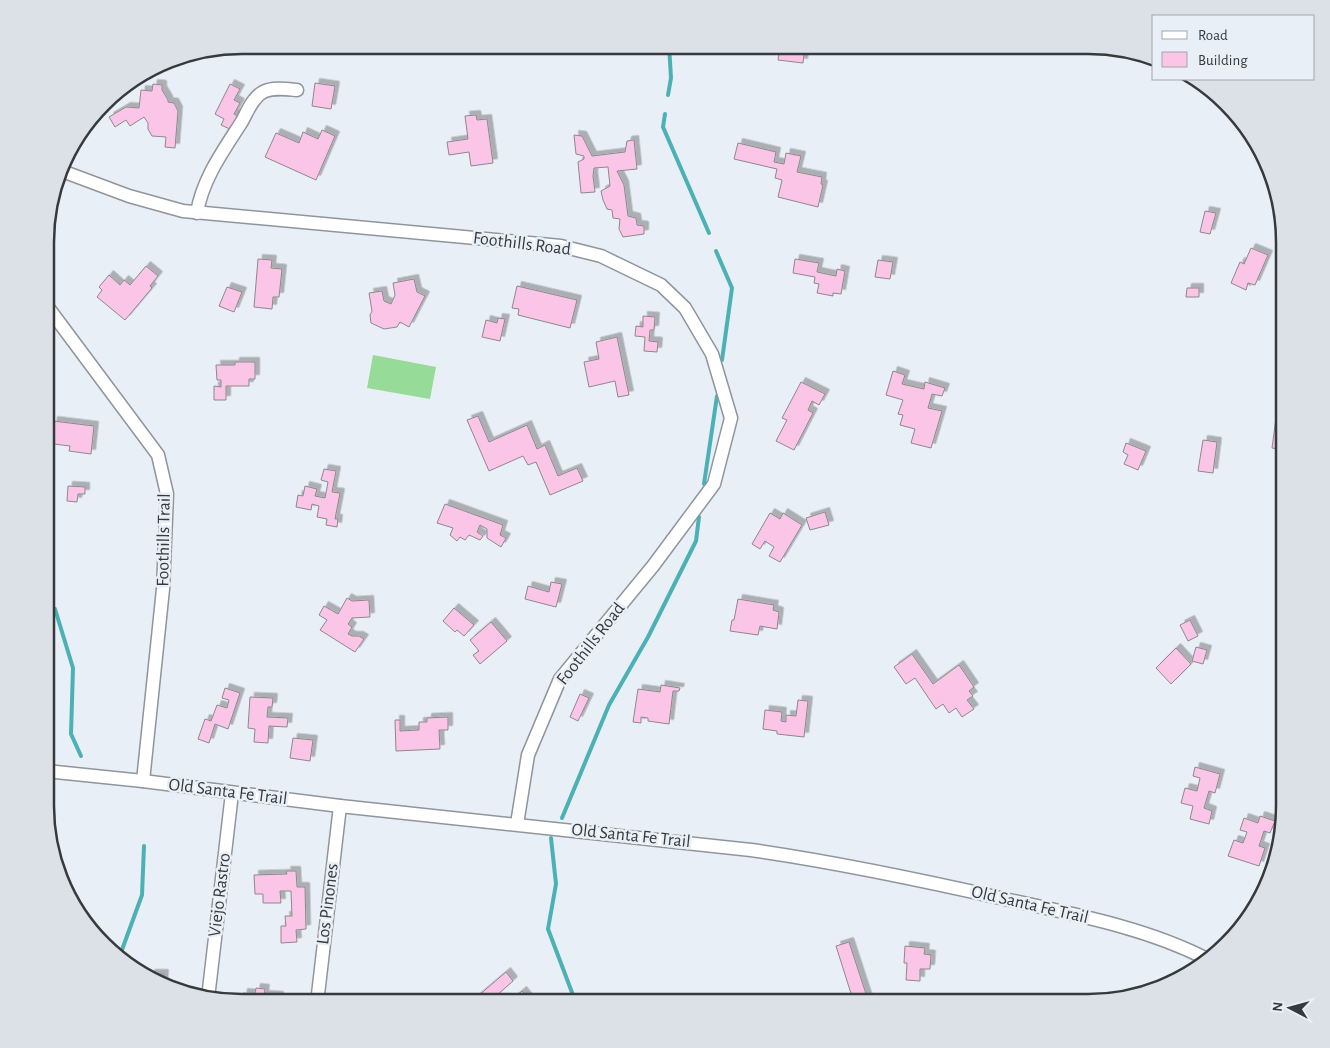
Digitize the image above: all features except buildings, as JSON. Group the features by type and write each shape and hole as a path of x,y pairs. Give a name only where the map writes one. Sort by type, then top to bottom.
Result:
{"street":[{"path":"197,213 199,199 206,182 226,144 253,102 264,92 276,88 297,90"},
{"name":"Foothills Road","path":"67,173 129,196 183,212 561,246 601,256 661,285 685,308 712,354 731,418 714,484 653,566 560,679 528,756 517,824"},
{"name":"Foothills Trail","path":"54,317 158,454 167,494 163,589 143,781"},
{"name":"Old Santa Fe Trail","path":"54,772 340,806 751,850 824,861 962,889 1096,920 1152,936 1202,956"},
{"name":"Viejo Rastro","path":"209,992 232,792"},
{"name":"Los Pinones","path":"317,994 340,806"}],"green space":[{"path":"373,355 436,367 430,399 367,388"}],"waterway":[{"path":"668,95 671,78 670,54"},
{"path":"665,114 663,127 709,233"},
{"path":"716,251 732,288 722,360"},
{"path":"704,484 717,396"},
{"path":"562,818 609,705 648,637 696,541 699,517"},
{"path":"55,609 73,668 71,734 81,756"},
{"path":"551,838 556,884 548,929 573,994"},
{"path":"122,951 142,895 144,846"}]}
